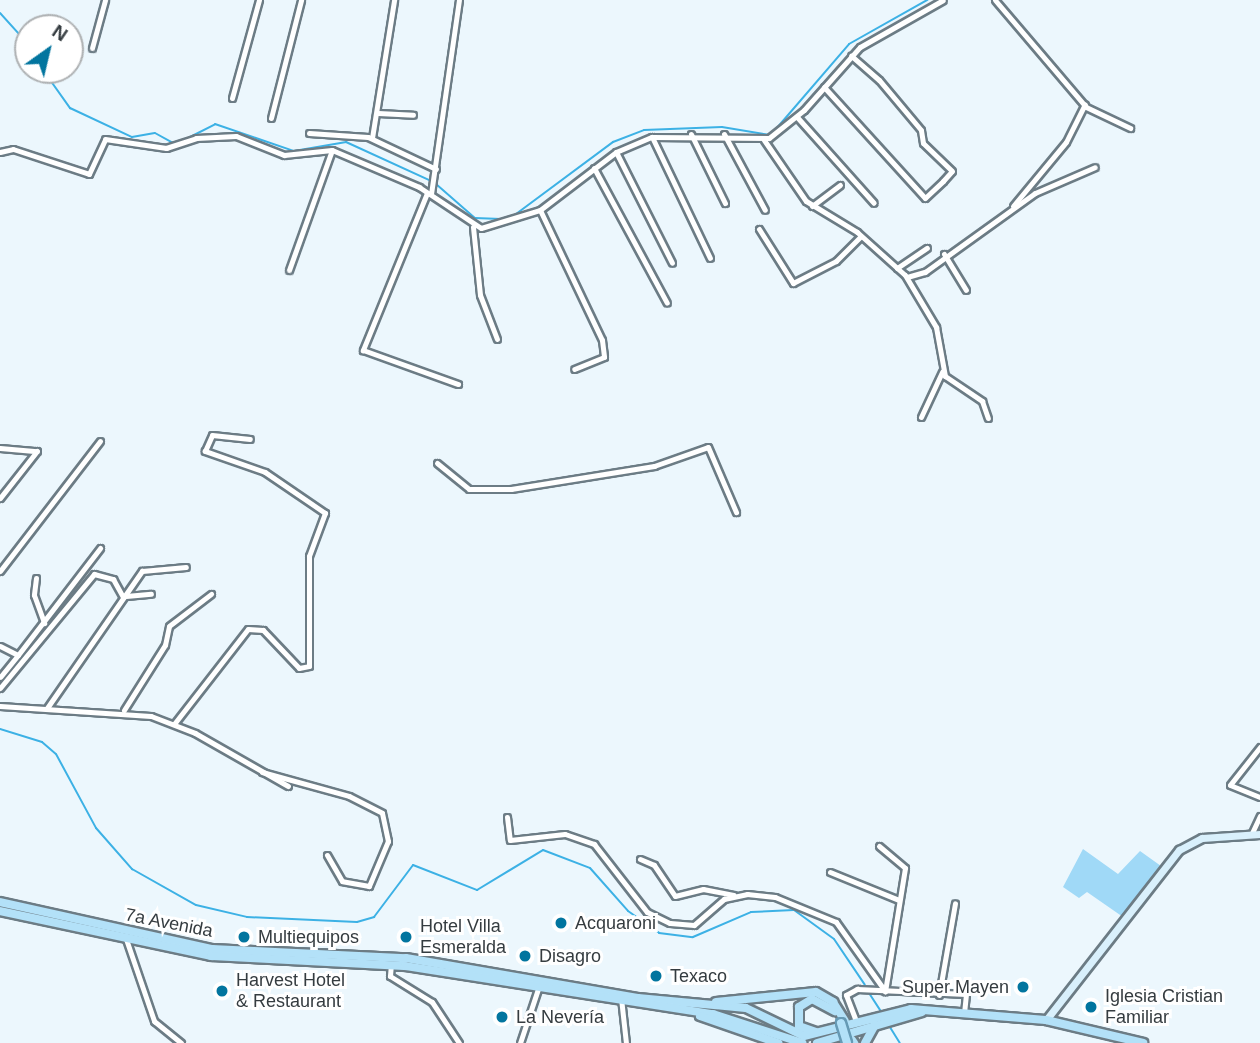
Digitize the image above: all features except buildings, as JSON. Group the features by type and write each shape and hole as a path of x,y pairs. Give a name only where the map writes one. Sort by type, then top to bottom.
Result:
{"main road":[{"name":"7a Avenida","path":"0,902 228,951 391,961 687,1012"},
{"name":"7a Avenida","path":"0,911 224,957 391,961 538,989 621,999 709,1003"},
{"path":"709,1003 817,992 833,1002 850,1042"},
{"path":"822,1033 799,1026 796,1013 804,1001 822,1001 843,1022"},
{"path":"709,1003 755,1011 804,1036 822,1033 856,1021 875,1021"},
{"path":"817,1043 897,1014 926,1011 1046,1020 1143,1043"},
{"path":"687,1012 778,1043"},
{"path":"687,1012 734,1019 802,1043"},
{"path":"865,1043 875,1021"}],"street":[{"path":"92,48 105,0"},
{"path":"232,98 259,0"},
{"path":"271,118 301,0"},
{"path":"372,138 394,0"},
{"path":"458,384 363,351 429,194 436,171 459,0"},
{"path":"473,227 540,210 616,152 652,137 724,134 764,140 797,117 851,56 943,0"},
{"path":"995,0 1085,101 1130,128"},
{"path":"824,87 925,198 952,171 922,141 921,130 879,80 851,56"},
{"path":"1012,208 1066,142 1085,101"},
{"path":"378,113 413,116"},
{"path":"797,117 874,203"},
{"path":"309,133 372,138 436,171"},
{"path":"691,134 725,203"},
{"path":"724,134 765,210"},
{"path":"0,152 13,149 89,174 106,139 166,148 196,138 236,136 284,155 332,150 354,155 429,194 473,227 480,295 497,339"},
{"path":"652,137 710,258"},
{"path":"764,140 812,206 862,236 905,275 936,327 943,365 950,383 982,401 988,418"},
{"path":"289,270 332,150"},
{"path":"616,152 672,263"},
{"path":"905,275 919,275 944,254 1012,208 1095,167"},
{"path":"594,168 667,303"},
{"path":"812,206 840,185"},
{"path":"540,210 602,340 604,357 574,369"},
{"path":"759,229 793,284 841,258 862,236"},
{"path":"897,268 927,248"},
{"path":"944,254 966,290"},
{"path":"921,416 943,365"},
{"path":"174,724 248,629 262,630 299,668 309,666 309,556 325,513 265,472 205,451 212,435 250,439"},
{"path":"0,571 100,441"},
{"path":"437,463 469,489 511,489 654,466 708,447 736,512"},
{"path":"0,448 37,451 0,498"},
{"path":"0,487 8,488"},
{"path":"0,677 100,548"},
{"path":"47,708 142,571 186,567"},
{"path":"0,688 94,574 113,579 123,597"},
{"path":"36,578 33,595 44,623"},
{"path":"123,597 139,590 150,594"},
{"path":"124,710 169,626 211,594"},
{"path":"0,646 18,655"},
{"path":"0,706 124,710 174,724 288,786"},
{"path":"1260,747 1230,785 1260,797"},
{"path":"262,772 349,796 382,813 388,838 369,886 342,881 327,855"},
{"path":"1251,835 1260,816"},
{"path":"507,817 510,840 565,834 594,844 652,917 694,925 733,895"},
{"path":"1046,1020 1179,850 1202,838 1260,834"},
{"path":"879,846 904,865 885,991"},
{"path":"640,859 654,866 675,895 703,889 733,895 775,897 836,922 885,991"},
{"path":"831,872 899,900"},
{"path":"939,995 955,902"},
{"path":"126,939 154,1021 181,1043"},
{"path":"391,961 390,976 432,1002 459,1043"},
{"path":"520,1043 538,989"},
{"path":"856,1021 847,992 965,994 964,1013"},
{"path":"621,999 626,1043"}],"shaded area":[{"path":"1083,849 1118,874 1140,851 1161,866 1123,917 1087,892 1079,898 1063,887"}],"waterway":[{"path":"776,129 849,44 927,0"},
{"path":"0,13 14,28"},
{"path":"53,84 70,108 132,137 155,133 173,143"},
{"path":"190,137 215,124 294,151 346,142 431,181"},
{"path":"516,214 613,142 644,130 722,127 770,135"},
{"path":"436,184 475,218 501,219"},
{"path":"0,729 42,742 56,754 96,828 132,869 196,905 247,917 357,922 374,917 413,865 477,890 543,850 590,868 628,911 659,933 693,937 751,912 794,910 834,939 865,985"},
{"path":"869,993 882,1013"},
{"path":"888,1024 900,1043"}],"place":[{"name":"Acquaroni","path":"561,923"},
{"name":"Multiequipos","path":"244,937"},
{"name":"Hotel Villa Esmeralda","path":"406,937"},
{"name":"Disagro","path":"525,956"},
{"name":"Texaco","path":"656,976"},
{"name":"Super Mayen","path":"1023,987"},
{"name":"Harvest Hotel & Restaurant","path":"222,991"},
{"name":"Iglesia Cristian Familiar","path":"1091,1007"},
{"name":"La Nevería","path":"502,1017"}]}
